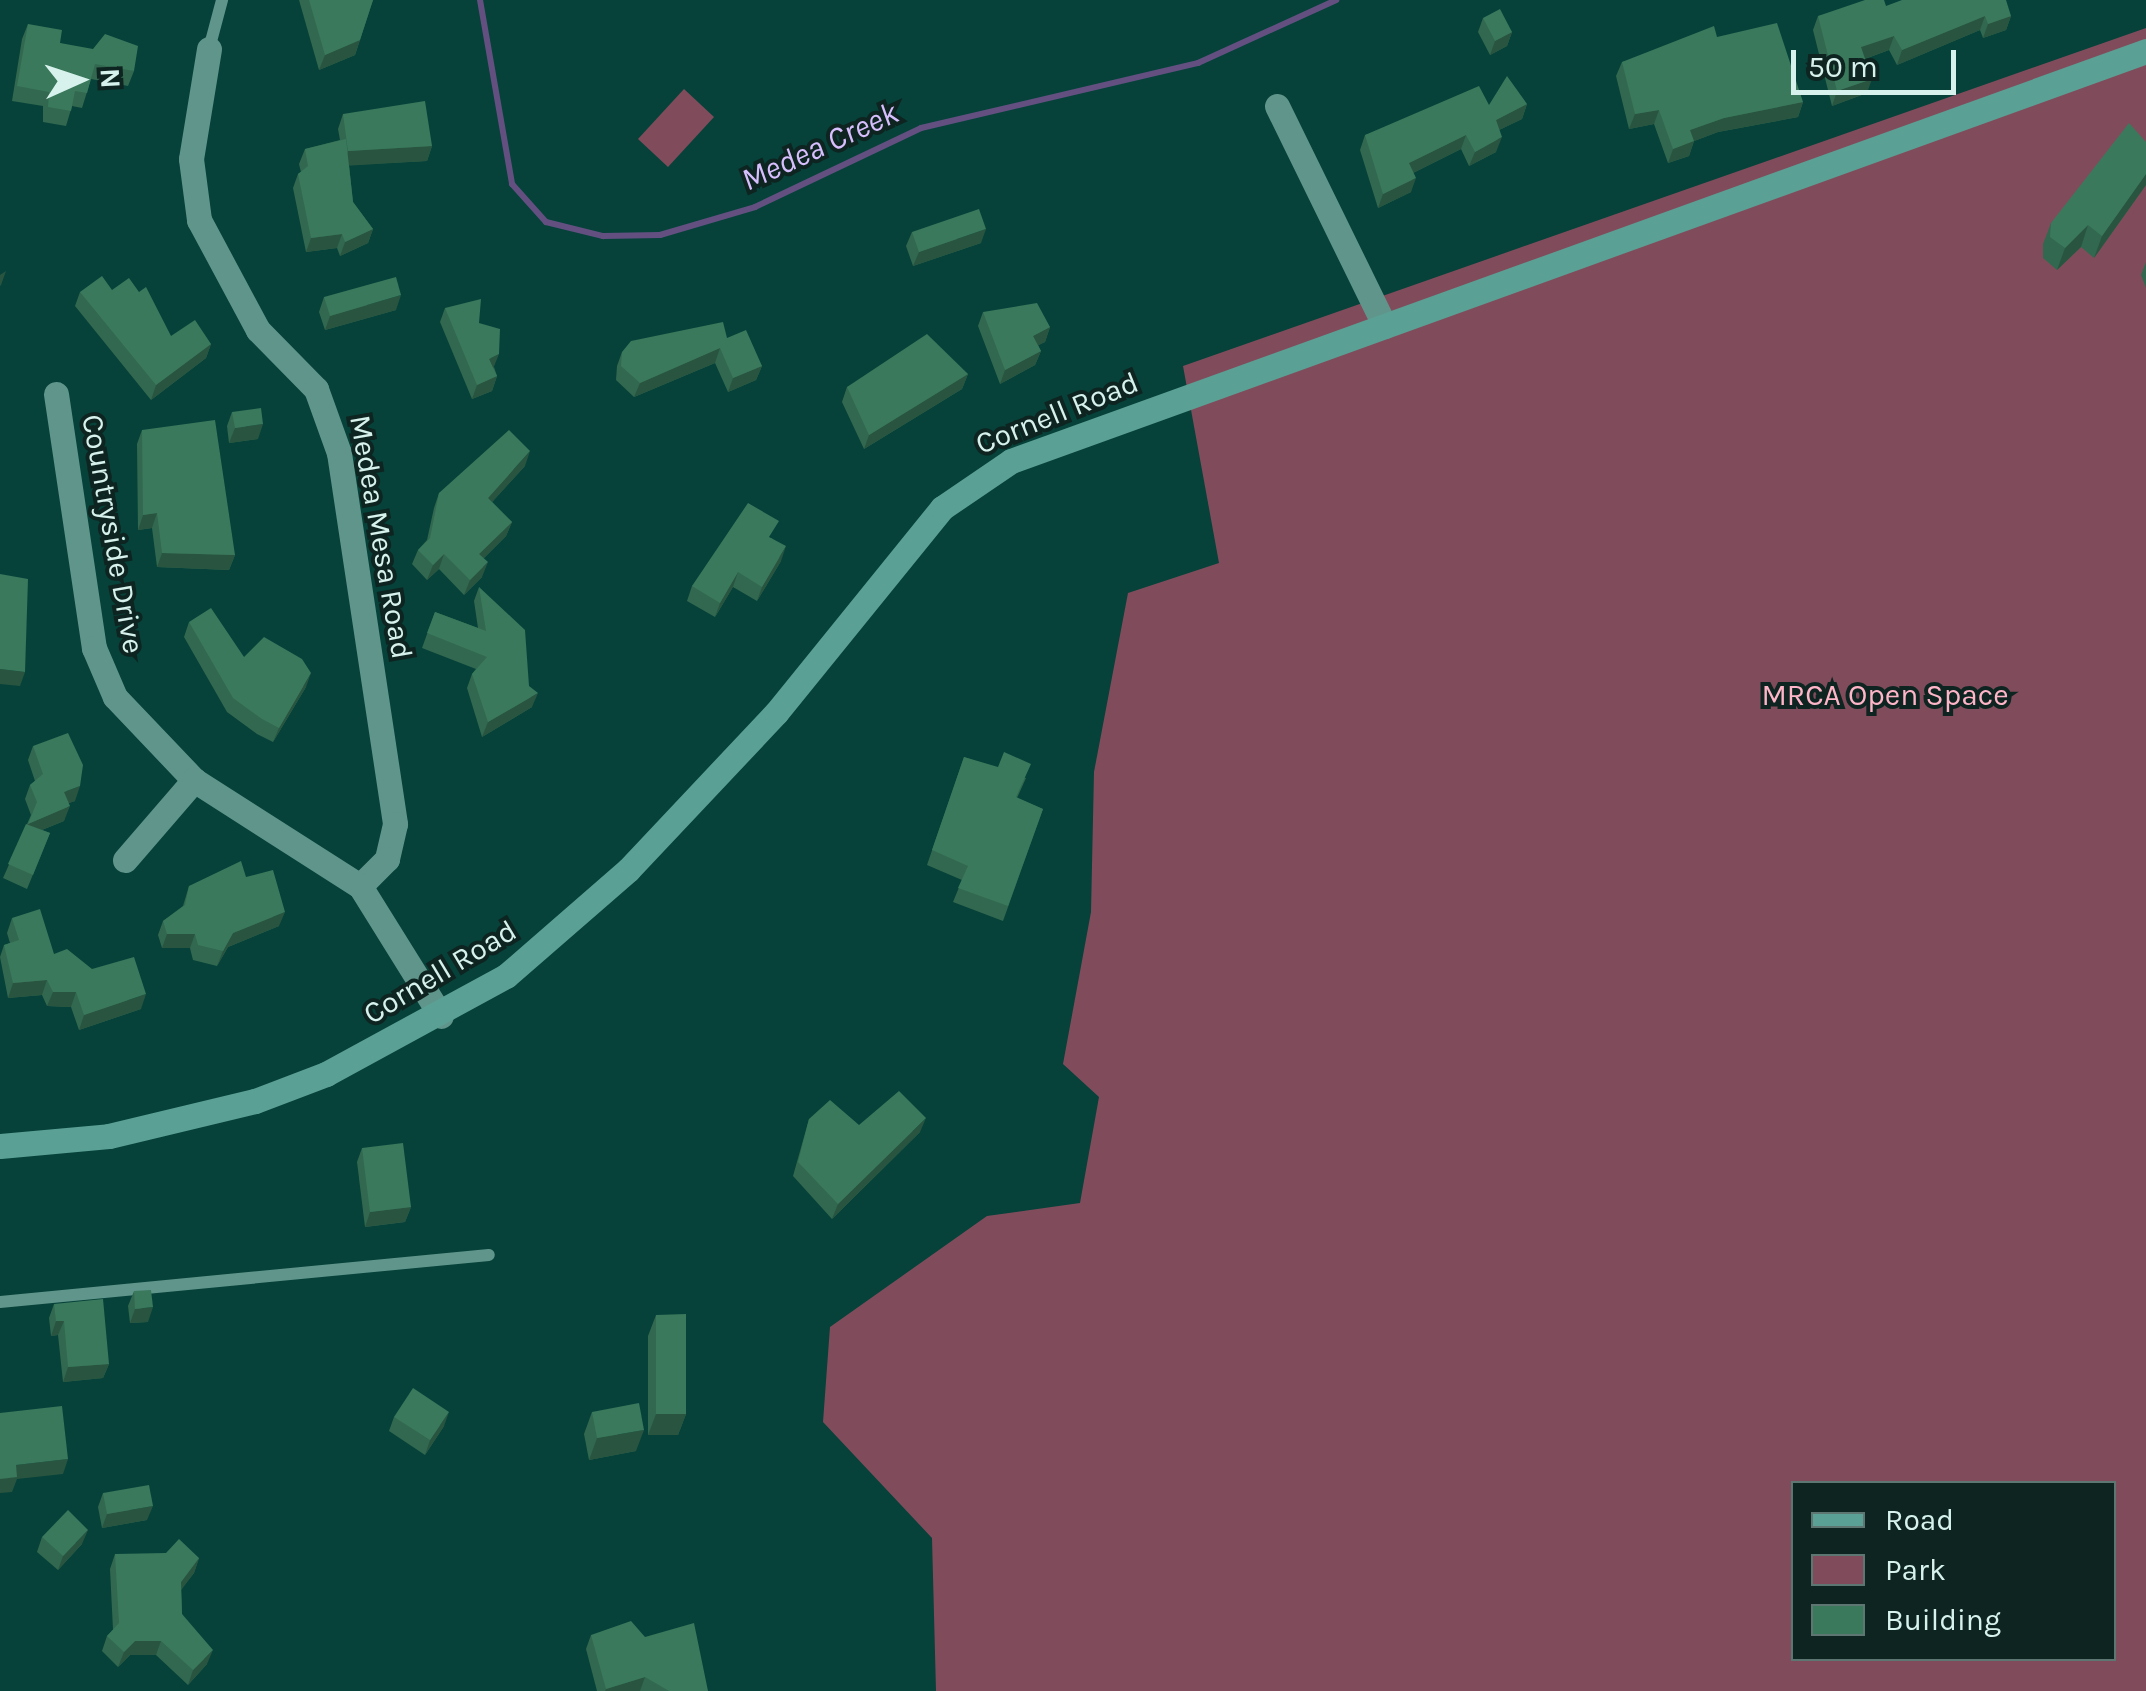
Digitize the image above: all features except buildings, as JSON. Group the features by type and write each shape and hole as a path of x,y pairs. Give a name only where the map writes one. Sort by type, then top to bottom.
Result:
{"main road":[{"name":"Cornell Road","path":"0,1146 183,1123 326,1074 441,1016 506,976 628,870 976,480 1046,446 2146,51"}],"street":[{"name":"Medea Mesa Road","path":"210,49 192,159 199,220 258,330 316,389 340,453 395,824 387,859 360,886"},
{"path":"1277,106 1386,326"},
{"name":"Countryside Drive","path":"56,394 94,648 115,697 194,780 360,886 441,1016"},
{"path":"125,860 194,780"}],"lane":[{"path":"210,49 222,0"},
{"path":"0,1302 489,1256"}],"green space":[{"name":"MRCA Open Space","path":"2146,28 2146,1691 936,1691 932,1538 823,1422 830,1327 987,1216 1080,1203 1099,1097 1063,1064 1091,912 1094,772 1128,593 1219,563 1183,366"},
{"path":"684,89 714,117 668,167 638,139"}],"waterway":[{"name":"Medea Creek","path":"480,0 512,184 546,222 603,236 660,235 755,207 921,128 1198,63 1336,0"}]}
